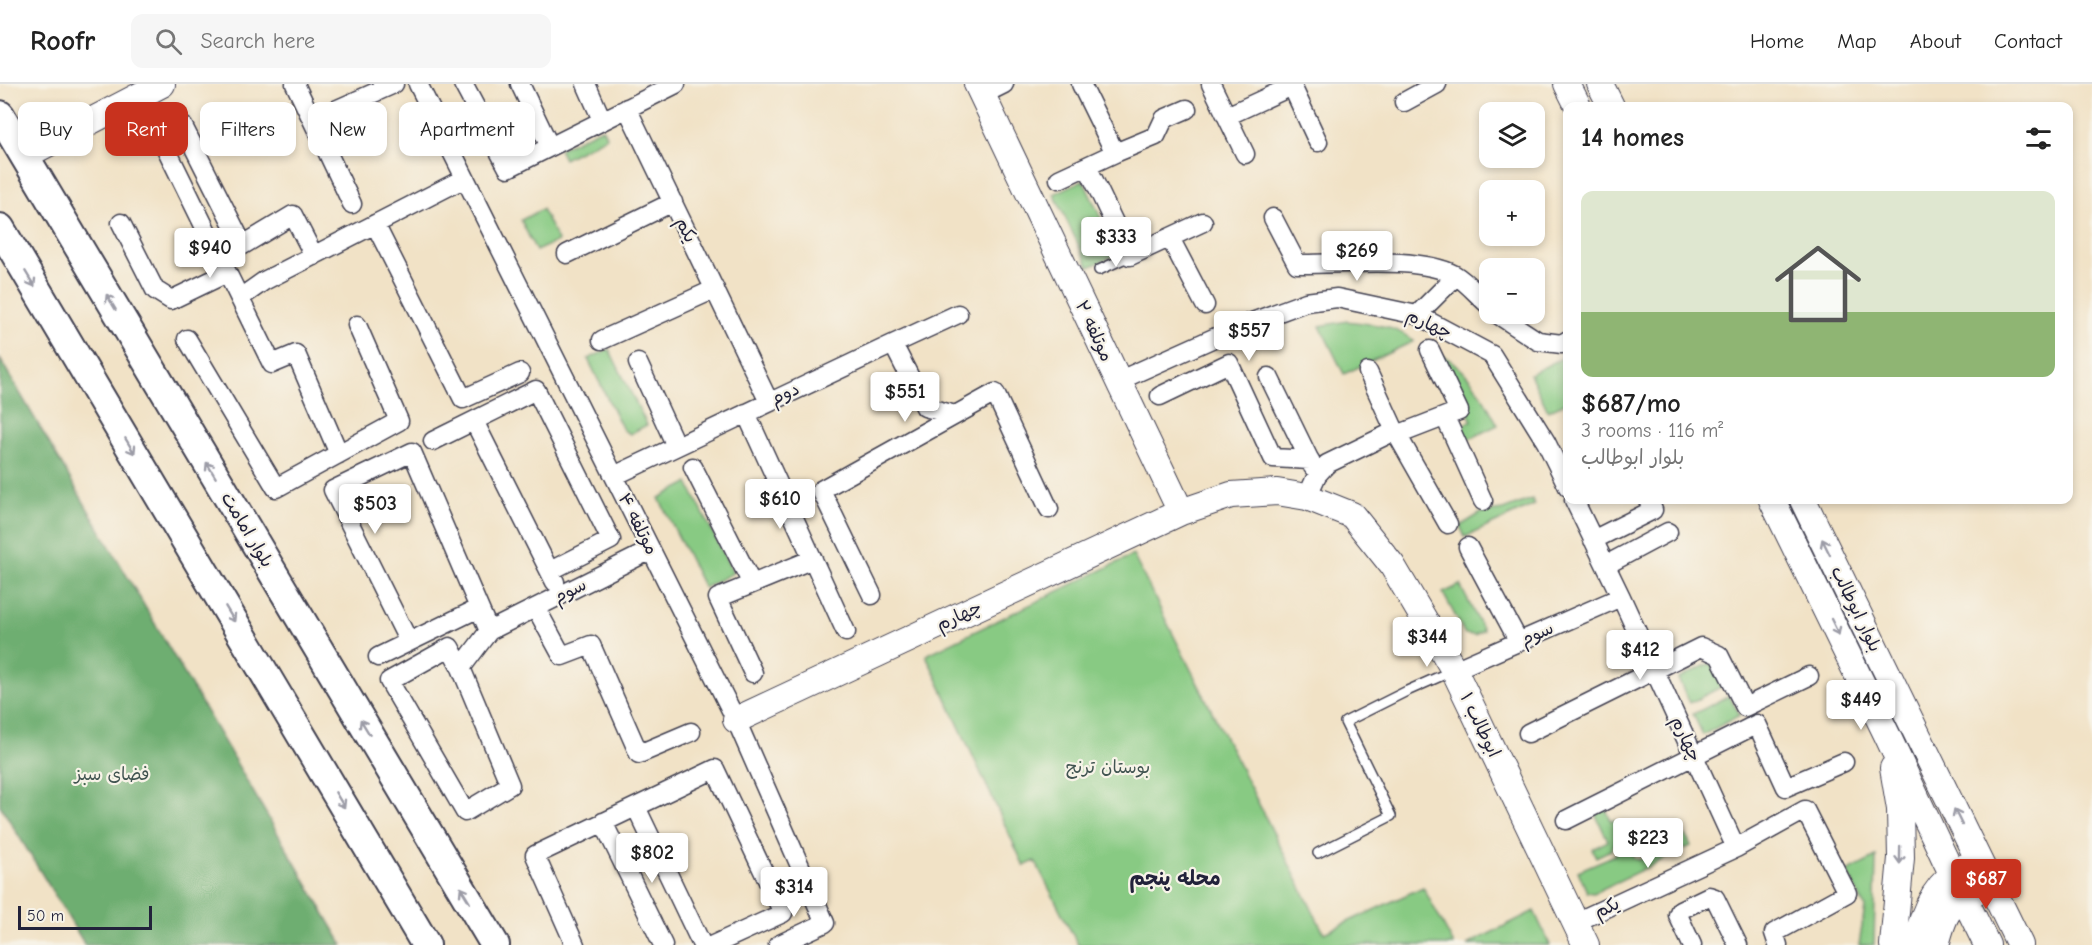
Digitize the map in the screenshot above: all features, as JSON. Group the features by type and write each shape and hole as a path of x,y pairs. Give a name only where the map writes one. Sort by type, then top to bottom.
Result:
{"main road":[{"name":"بلوار امامت","path":"0,115 18,146"},
{"name":"بلوار امامت","path":"24,156 495,945"},
{"path":"0,228 426,945"}],"street":[{"path":"93,120 162,84"},
{"path":"296,84 308,109"},
{"path":"354,102 394,84"},
{"name":"موتلفه ۴","path":"418,84 736,720 825,923 778,945"},
{"path":"463,84 508,168 676,84"},
{"path":"520,84 550,147"},
{"path":"586,84 603,120"},
{"path":"1081,84 1115,153"},
{"path":"1211,84 1245,154"},
{"path":"1404,102 1437,84"},
{"path":"1567,84 1576,102"},
{"path":"1600,84 1609,102"},
{"path":"1227,116 1292,86 1318,142"},
{"name":"موتلفه ۲","path":"988,88 1118,381 1181,512"},
{"name":"یکم","path":"627,108 769,402"},
{"path":"1059,179 1155,136 1164,119 1186,109"},
{"path":"188,136 243,245 293,215 314,256"},
{"path":"170,156 272,364 296,354 339,454"},
{"path":"330,156 352,204"},
{"path":"1087,166 1130,256 1203,222"},
{"path":"240,298 264,281 465,178"},
{"path":"567,254 673,202"},
{"path":"1273,218 1297,264 1403,263 1432,267 1456,276 1479,296"},
{"path":"121,223 155,290 171,300 227,273"},
{"path":"375,224 463,399 520,373"},
{"path":"1170,238 1205,306"},
{"path":"1417,315 1456,276"},
{"path":"602,340 715,290"},
{"name":"چهارم","path":"1118,381 1236,328 1306,302 1337,298 1417,315 1492,355 1563,477"},
{"name":"دوم","path":"614,476 958,314"},
{"path":"1512,324 1538,341 1563,343"},
{"path":"187,339 276,489 399,420 357,325"},
{"path":"892,344 925,407 955,415"},
{"path":"1311,477 1327,464 1396,433 1459,411 1430,350"},
{"path":"638,363 676,446"},
{"path":"1160,396 1229,363 1273,458 1311,477"},
{"path":"1368,372 1396,433 1448,524"},
{"path":"1269,377 1311,477"},
{"path":"433,441 536,390 611,540 550,571"},
{"path":"872,594 821,490 995,393 1049,509"},
{"path":"746,413 846,632"},
{"path":"1444,417 1483,501"},
{"path":"474,421 562,595"},
{"path":"1551,454 1563,448"},
{"path":"409,642 333,490 412,452 489,632 461,668"},
{"path":"693,467 752,584"},
{"name":"ابوطالب ۱","path":"1181,512 1231,495 1277,492 1311,477 1352,515 1392,565 1454,670 1586,945"},
{"name":"چهارم","path":"1576,504 1736,848"},
{"path":"1593,540 1653,510 1650,504"},
{"name":"بلوار ابوطالب","path":"1774,504 1987,945"},
{"name":"بلوار ابوطالب","path":"1805,504 2020,945"},
{"name":"چهارم","path":"736,720 1181,512"},
{"path":"1606,565 1668,532"},
{"path":"1468,547 1519,642"},
{"name":"سوم","path":"489,632 651,550"},
{"path":"753,673 718,598 813,559"},
{"name":"سوم","path":"1454,670 1621,597"},
{"path":"378,657 479,608"},
{"path":"536,608 562,656 591,645 639,754 691,732"},
{"path":"450,647 461,668 510,785 465,812 389,681 450,647"},
{"path":"1527,733 1701,647 1719,655 1745,706 1809,676"},
{"path":"1566,820 1757,724 1786,787 1844,762"},
{"path":"1887,735 1900,809 1901,858 1893,945"},
{"path":"575,945 535,855 715,769 783,913 713,945"},
{"path":"636,807 702,945"},
{"name":"یکم","path":"1576,922 1736,848 1805,810 1847,893 1774,933 1778,945"},
{"path":"603,822 663,945"},
{"path":"1916,945 1928,904 1939,888 1952,874 1979,860"},
{"path":"1936,945 1944,918 1950,907 1963,897 1991,884"},
{"path":"1692,945 1678,915 1680,910 1709,896 1715,898 1738,945"}],"lane":[{"path":"1099,270 1130,256"},
{"path":"1318,853 1391,816 1345,722 1454,670"}],"green space":[{"path":"602,128 607,137 564,159 559,149"},
{"path":"1083,180 1118,254 1089,267 1054,194"},
{"path":"542,209 558,241 536,251 521,220"},
{"path":"1347,321 1390,328 1414,341 1344,374 1320,326"},
{"path":"609,349 647,425 630,434 623,430 588,359"},
{"path":"1437,353 1458,366 1474,383 1498,425 1461,443 1453,430 1472,421"},
{"path":"1563,358 1563,404 1548,411 1530,374"},
{"name":"فضای سبز","path":"0,359 343,945 85,945 0,805"},
{"path":"688,483 733,573 704,588 659,498"},
{"path":"1532,499 1534,505 1465,537 1460,526 1481,513 1503,510"},
{"name":"بوستان ترنج","path":"1133,555 1324,933 1423,887 1454,945 1078,945 1035,861 1024,866 926,655"},
{"path":"1460,585 1483,630 1475,635 1465,634 1443,593"},
{"path":"1708,664 1716,666 1725,685 1690,703 1678,679"},
{"path":"1729,696 1740,715 1703,735 1693,714"},
{"path":"1604,805 1611,821 1615,820 1620,833 1611,850 1596,857 1592,849 1608,841 1593,809"},
{"path":"1686,835 1691,846 1594,893 1587,892 1578,871 1615,855 1623,838 1634,858 1639,860"},
{"path":"1876,857 1874,945 1859,945 1865,907 1847,872"},
{"path":"1534,911 1550,945 1467,945"}],"district":[{"name":"محله پنجم","path":"1175,878"}]}
